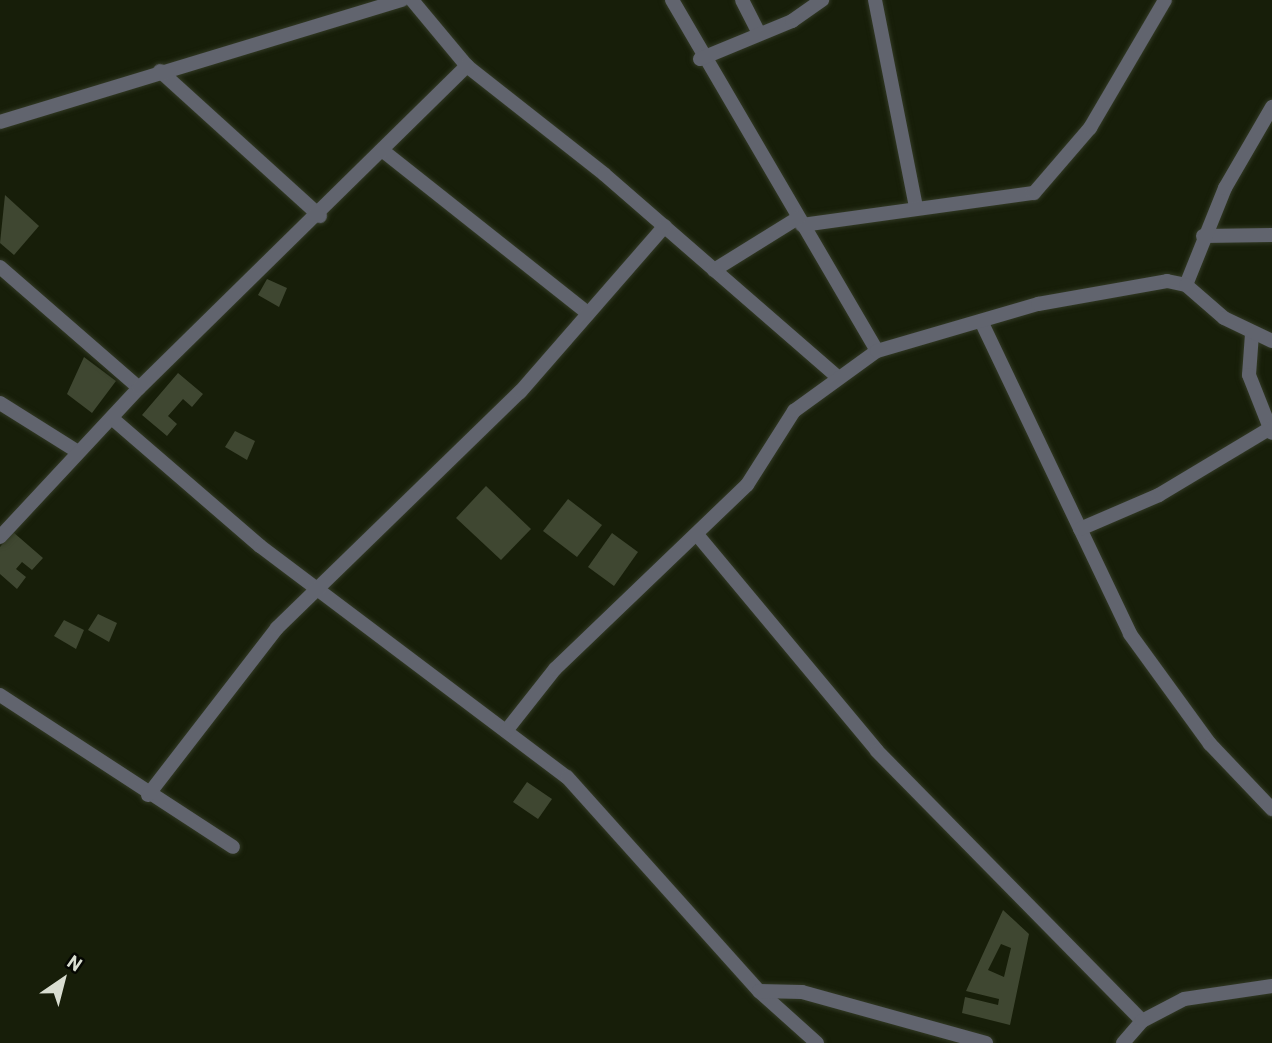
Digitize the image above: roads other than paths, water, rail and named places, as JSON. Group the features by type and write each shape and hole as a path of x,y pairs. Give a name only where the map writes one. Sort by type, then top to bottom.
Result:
{"street":[{"path":"0,122 160,71 402,0"},
{"path":"412,0 467,66 666,226 836,376"},
{"path":"672,0 701,59 877,351"},
{"path":"742,0 759,34"},
{"path":"701,59 759,34 822,0"},
{"path":"875,0 916,208"},
{"path":"714,270 800,221 1020,198 1042,188 1090,128 1166,0"},
{"path":"0,537 78,452 114,420 139,388 320,216 467,66"},
{"path":"160,71 320,216"},
{"path":"1186,285 1203,236 1272,107"},
{"path":"383,150 588,313"},
{"path":"148,795 227,688 314,588 520,393 666,226"},
{"path":"1203,236 1272,236"},
{"path":"0,267 139,388"},
{"path":"506,731 555,669 699,537 747,485 794,411 836,376 877,351 981,321 1152,283 1186,285 1252,334 1272,341"},
{"path":"981,321 1130,634 1159,679 1272,809"},
{"path":"1080,529 1158,495 1271,431 1249,375 1252,334"},
{"path":"0,403 78,452"},
{"path":"114,420 194,494 314,588 506,731 595,805 759,991 817,1043"},
{"path":"0,513 13,521"},
{"path":"699,537 877,751 1142,1021"},
{"path":"0,695 148,795 233,847"},
{"path":"1123,1043 1142,1021 1184,999 1272,986"},
{"path":"759,991 802,992 986,1043"}]}
